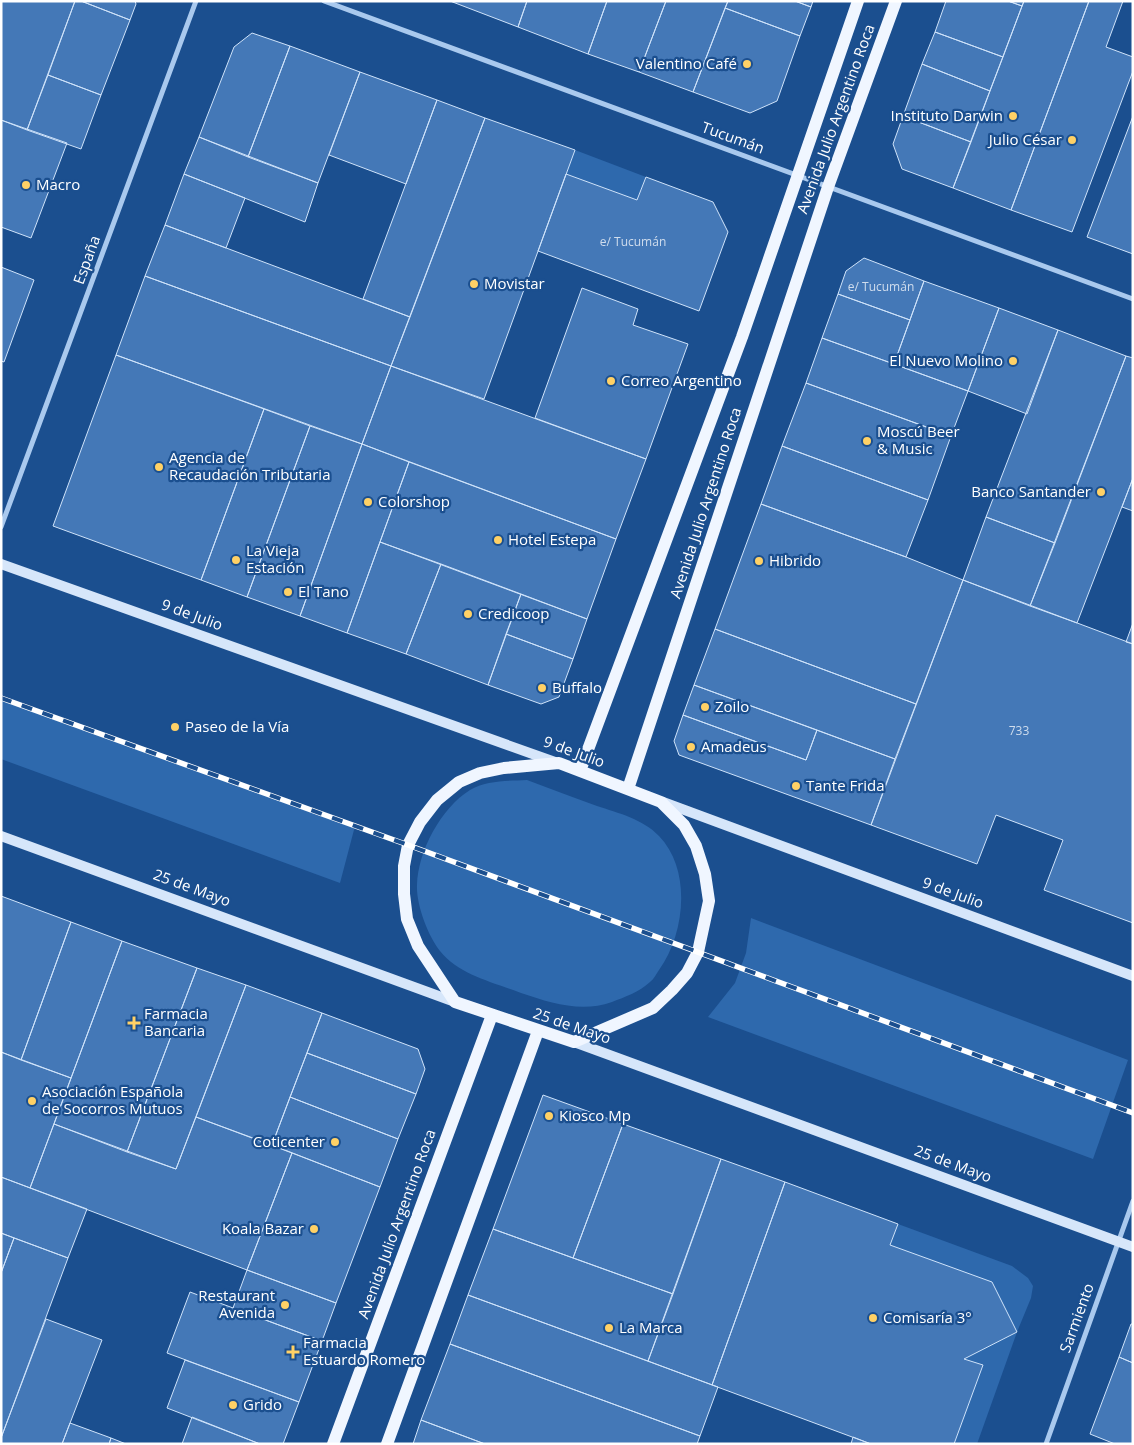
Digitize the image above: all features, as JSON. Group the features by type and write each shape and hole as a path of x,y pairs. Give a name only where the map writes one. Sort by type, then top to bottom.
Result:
{"main road":[{"name":"Avenida Julio Argentino Roca","path":"580,771 742,338 858,1"},
{"name":"Avenida Julio Argentino Roca","path":"628,789 828,187 896,1"},
{"name":"9 de Julio","path":"1,564 559,763 1133,976"},
{"path":"455,1002 418,946 407,919 404,894 404,866 408,845 420,822 437,800 459,782 480,773 504,768 559,763"},
{"path":"574,1042 653,1008 687,973 698,952 709,901 705,874 696,846 684,825 661,802"},
{"name":"25 de Mayo","path":"1,836 492,1016 574,1042 1133,1247"},
{"name":"Avenida Julio Argentino Roca","path":"333,1444 492,1016"},
{"path":"387,1444 538,1031"}],"street":[{"name":"España","path":"1,527 196,1"},
{"name":"Tucumán","path":"324,1 1133,299"},
{"name":"Sarmiento","path":"1046,1444 1133,1202"}],"shaded area":[{"path":"575,150 646,177 637,200 566,174"},
{"path":"1,696 355,826 340,883 1,759"},
{"path":"527,780 638,821 653,830 670,850 677,866 680,884 681,902 675,939 668,955 653,979 646,986 632,994 612,1002 589,1007 577,1007 544,1000 467,972 448,959 431,937 418,901 417,885 422,858 433,831 459,798 470,790 483,784"},
{"path":"751,918 1128,1060 1093,1159 708,1017 735,983 746,953"},
{"path":"898,1224 1012,1266 1028,1278 1033,1286 1031,1298 1017,1332 890,1245"},
{"path":"1017,1332 977,1444 954,1444 982,1365 964,1359"}],"building":[{"path":"1,1 75,1 27,130 1,120"},
{"path":"75,1 81,1 130,20 101,95 48,75"},
{"path":"81,1 135,1 136,4 130,20"},
{"path":"450,1 527,1 518,27"},
{"path":"527,1 607,1 588,54 518,27"},
{"path":"607,1 666,1 639,72 588,54"},
{"path":"666,1 728,1 693,92 639,72"},
{"path":"728,1 795,1 811,7 800,36 725,8"},
{"path":"795,1 813,1 811,7"},
{"path":"946,1 1008,1 1022,6 1003,57 935,32"},
{"path":"1008,1 1024,1 1022,6"},
{"name":"Instituto Darwin","path":"1024,1 1089,1 1011,210 953,188"},
{"name":"Julio César","path":"1089,1 1123,1 1106,47 1133,57 1133,71 1072,232 1011,210"},
{"name":"Valentino Café","path":"725,8 800,36 777,101 750,113 693,92"},
{"path":"935,32 1003,57 990,91 922,64"},
{"path":"252,33 290,46 248,157 199,137 234,47"},
{"path":"290,46 360,72 318,183 248,157"},
{"path":"922,64 990,91 971,142 903,116"},
{"path":"360,72 437,100 406,184 329,155"},
{"path":"48,75 101,95 81,149 27,130"},
{"path":"437,100 485,118 410,317 363,299"},
{"path":"903,116 971,142 953,188 902,169 893,144"},
{"path":"1133,116 1133,254 1087,237"},
{"name":"Movistar","path":"485,118 575,150 484,399 391,366"},
{"name":"Macro","path":"1,120 67,143 31,238 1,227"},
{"path":"199,137 318,183 305,222 184,174"},
{"path":"184,174 245,198 226,248 165,225"},
{"path":"566,174 637,200 646,177 713,202 728,232 699,311 538,251"},
{"path":"165,225 410,317 391,366 145,276"},
{"path":"864,258 924,281 910,320 838,294 846,271"},
{"path":"1,267 34,280 4,362 1,361"},
{"path":"145,276 391,366 362,444 116,355"},
{"path":"924,281 999,308 968,391 894,364"},
{"name":"Correo Argentino","path":"582,288 638,309 633,325 688,344 646,459 535,418"},
{"path":"838,294 910,320 894,364 822,338"},
{"name":"El Nuevo Molino","path":"999,308 1058,330 1027,414 968,391"},
{"path":"1058,330 1126,356 1055,543 986,517"},
{"path":"822,338 968,391 951,436 806,383"},
{"name":"Agencia de Recaudación Tributaria","path":"116,355 264,409 201,580 53,526"},
{"name":"Banco Santander","path":"1126,356 1133,358 1133,478 1077,623 1030,606"},
{"path":"391,366 646,459 616,539 362,444"},
{"name":"Moscú Beer & Music","path":"806,383 951,436 928,500 782,446"},
{"path":"264,409 310,426 247,597 201,580"},
{"path":"310,426 362,444 300,616 247,597"},
{"name":"Colorshop","path":"362,444 409,462 347,633 300,616"},
{"path":"782,446 928,500 906,557 761,504"},
{"name":"Hotel Estepa","path":"409,462 616,539 587,619 380,542"},
{"path":"1133,478 1133,511 1122,507"},
{"path":"761,504 963,580 916,704 715,629"},
{"path":"986,517 1055,543 1030,606 963,580"},
{"path":"380,542 441,564 406,654 347,633"},
{"name":"Credicoop","path":"441,564 521,594 488,685 406,654"},
{"path":"963,580 1133,644 1133,923 1044,890 1063,840 996,815 977,864 871,825"},
{"path":"521,594 587,619 573,659 506,634"},
{"path":"1133,623 1133,644 1126,642"},
{"path":"715,629 916,704 895,759 694,685"},
{"path":"506,634 573,659 559,697 541,704 488,685"},
{"path":"694,685 817,730 806,760 683,715"},
{"path":"683,715 806,760 817,730 895,759 871,825 679,755 674,741"},
{"path":"1,896 71,922 21,1060 1,1052"},
{"path":"71,922 122,941 71,1078 21,1060"},
{"name":"Farmacia Bancaria","path":"122,941 197,968 127,1152 54,1124"},
{"path":"197,968 246,985 176,1169 127,1152"},
{"path":"246,985 322,1013 272,1145 196,1117"},
{"path":"322,1013 418,1049 425,1069 416,1094 307,1053"},
{"name":"Asociación Española de Socorros Mutuos","path":"1,1052 71,1078 30,1188 1,1177"},
{"path":"307,1053 416,1094 398,1139 290,1097"},
{"path":"543,1095 623,1124 573,1258 493,1229"},
{"name":"Coticenter","path":"290,1097 398,1139 380,1187 272,1145"},
{"path":"196,1117 292,1153 247,1270 30,1188 54,1124 176,1169"},
{"path":"623,1124 721,1159 673,1294 573,1258"},
{"name":"Koala Bazar","path":"292,1153 380,1187 336,1303 247,1270"},
{"path":"721,1159 785,1182 712,1385 648,1361"},
{"path":"1,1177 87,1209 68,1258 1,1233"},
{"name":"Comisaría 3°","path":"785,1182 898,1224 890,1245 992,1282 1017,1332 964,1359 983,1365 954,1444 871,1444 712,1385"},
{"name":"La Marca","path":"493,1229 673,1294 648,1361 468,1295"},
{"path":"1,1233 14,1238 1,1273"},
{"path":"14,1238 68,1258 1,1438 1,1273"},
{"name":"Restaurant Avenida","path":"247,1270 336,1303 322,1341 233,1308"},
{"path":"190,1292 322,1341 299,1402 167,1353"},
{"path":"468,1295 718,1387 700,1436 450,1344"},
{"path":"46,1319 102,1340 62,1444 1,1444 1,1438"},
{"path":"1131,1324 1133,1324 1133,1363 1119,1357"},
{"path":"450,1344 700,1436 697,1444 485,1444 421,1420"},
{"path":"1119,1357 1133,1363 1133,1444 1115,1444 1090,1434"},
{"name":"Grido","path":"185,1360 299,1402 283,1444 260,1444 167,1408"},
{"path":"192,1417 260,1444 182,1444"},
{"path":"421,1420 485,1444 413,1444"},
{"path":"70,1423 111,1438 109,1444 62,1444"},
{"path":"853,1437 871,1444 851,1444"},
{"path":"111,1438 126,1444 109,1444"}],"railway":[{"path":"1,698 408,845 1133,1113"}],"place":[{"name":"Valentino Café","path":"747,64"},
{"name":"Instituto Darwin","path":"1013,116"},
{"name":"Julio César","path":"1072,140"},
{"name":"Macro","path":"26,185"},
{"name":"Movistar","path":"474,284"},
{"name":"El Nuevo Molino","path":"1013,361"},
{"name":"Correo Argentino","path":"611,381"},
{"name":"Moscú Beer & Music","path":"867,441"},
{"name":"Agencia de Recaudación Tributaria","path":"159,467"},
{"name":"Banco Santander","path":"1101,492"},
{"name":"Colorshop","path":"368,502"},
{"name":"Hotel Estepa","path":"498,540"},
{"name":"La Vieja Estación","path":"236,560"},
{"name":"Hibrido","path":"759,561"},
{"name":"El Tano","path":"288,592"},
{"name":"Credicoop","path":"468,614"},
{"name":"Buffalo","path":"542,688"},
{"name":"Zoilo","path":"705,707"},
{"name":"Paseo de la Vía","path":"175,727"},
{"name":"Amadeus","path":"691,747"},
{"name":"Tante Frida","path":"796,786"},
{"name":"Farmacia Bancaria","path":"134,1023"},
{"name":"Asociación Española de Socorros Mutuos","path":"32,1101"},
{"name":"Kiosco Mp","path":"549,1116"},
{"name":"Coticenter","path":"335,1142"},
{"name":"Koala Bazar","path":"314,1229"},
{"name":"Restaurant Avenida","path":"285,1305"},
{"name":"Comisaría 3°","path":"873,1318"},
{"name":"La Marca","path":"609,1328"},
{"name":"Farmacia Estuardo Romero","path":"293,1352"},
{"name":"Grido","path":"233,1405"}]}
